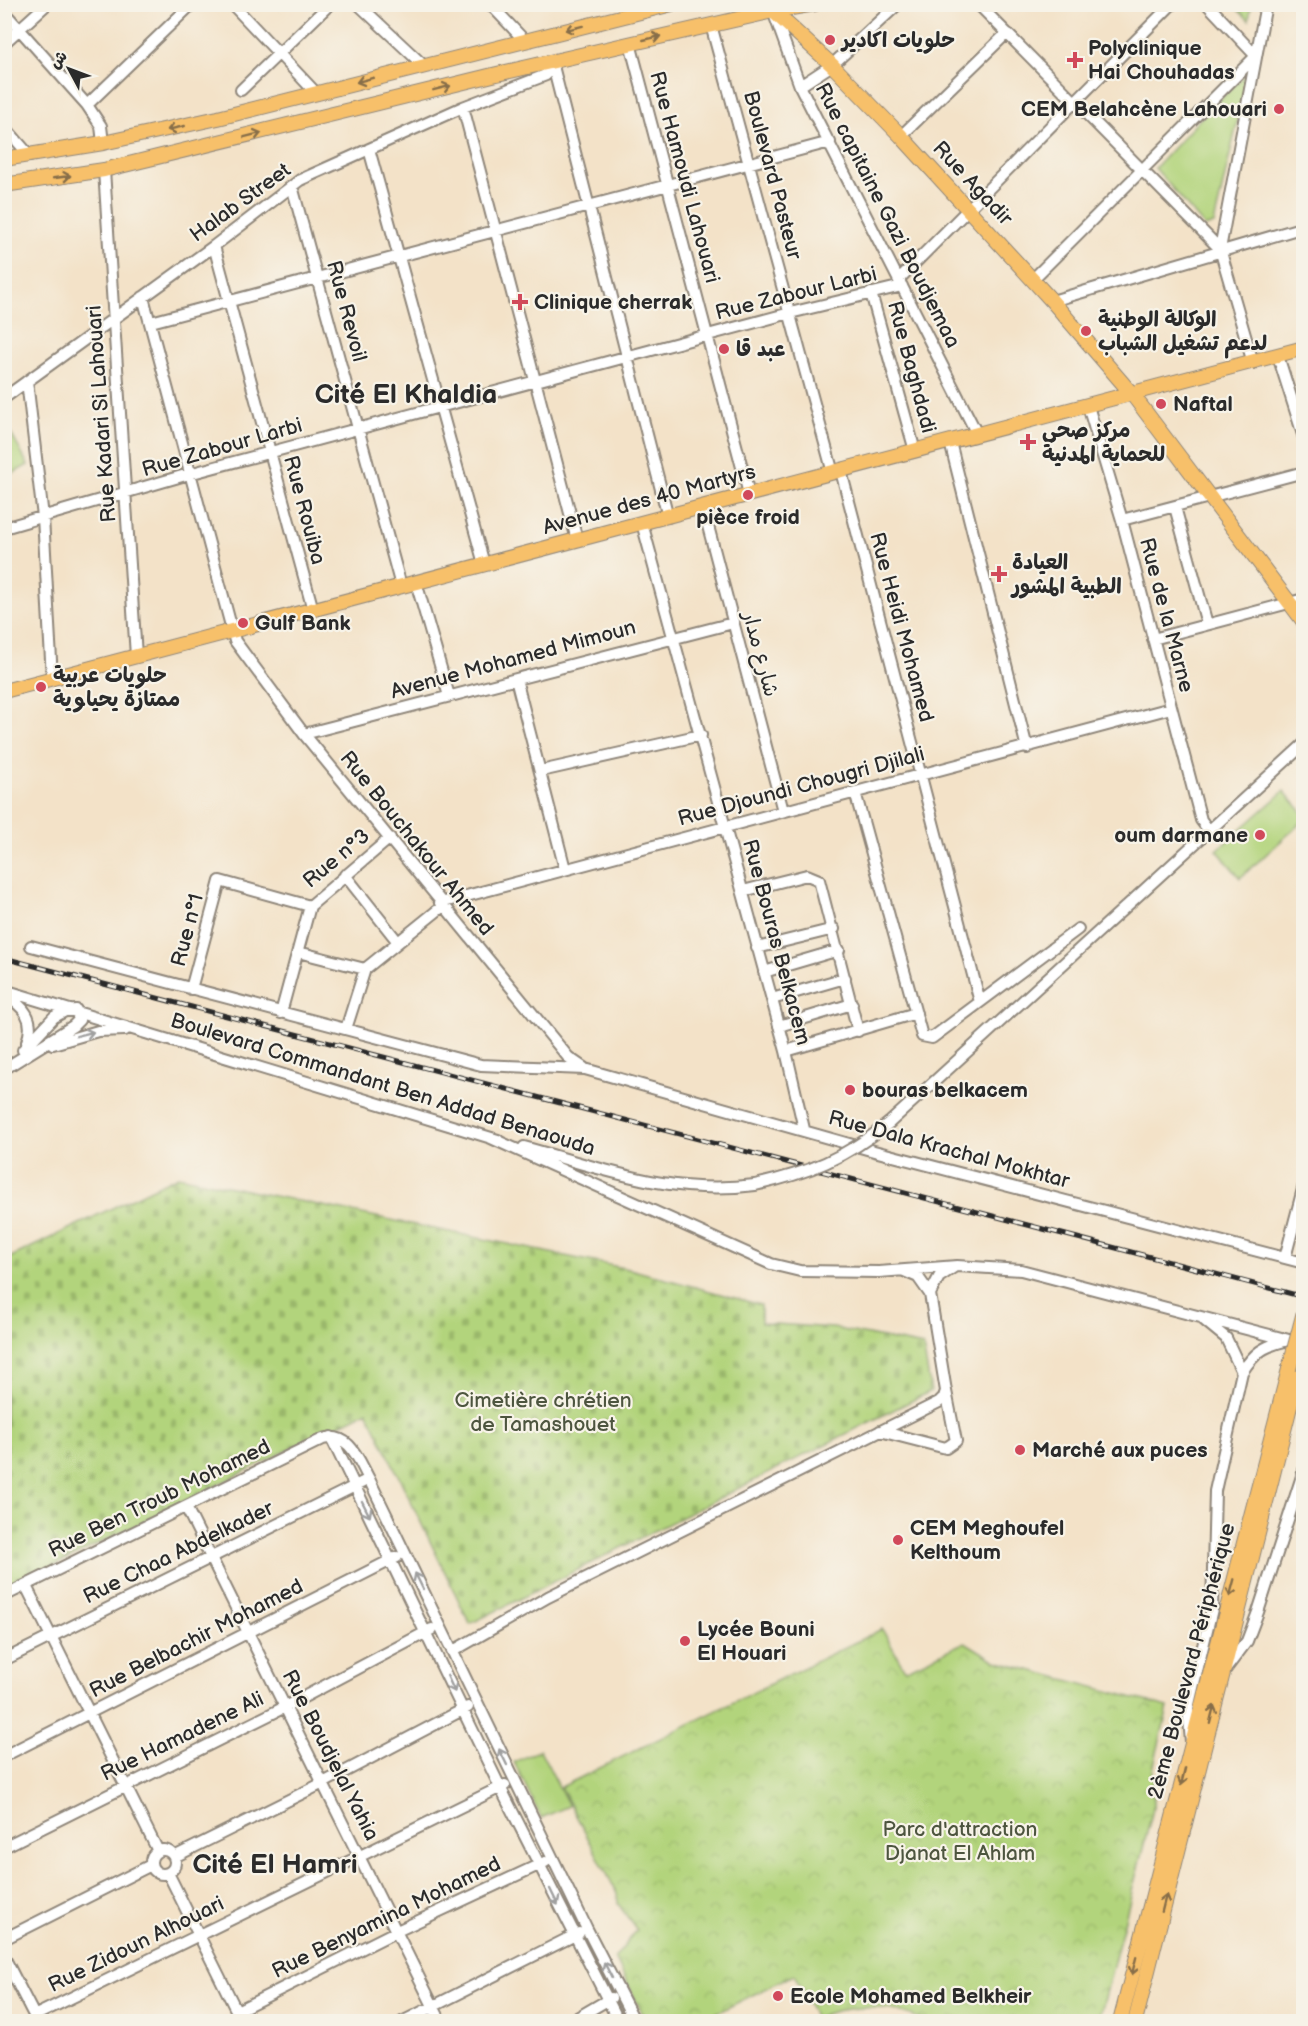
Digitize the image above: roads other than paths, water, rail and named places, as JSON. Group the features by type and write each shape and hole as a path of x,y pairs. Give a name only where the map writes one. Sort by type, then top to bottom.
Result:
{"main road":[{"path":"4,159 103,143 316,93 524,40 637,8 672,4"},
{"path":"4,185 104,170 630,43 711,26 770,8 815,4"},
{"name":"Rue Agadir","path":"770,8 831,65 901,136 1033,279 1132,394 1304,622"},
{"name":"Avenue des 40 Martyrs","path":"5,691 1304,348"},
{"path":"4,681 4,700"},
{"name":"2ème Boulevard Périphérique","path":"1135,2022 1222,1675 1294,1370 1304,1312"},
{"name":"2ème Boulevard Périphérique","path":"1120,2022 1191,1743 1294,1370 1304,1351"}],"street":[{"path":"4,43 47,4"},
{"path":"87,105 192,4"},
{"path":"232,4 316,93"},
{"path":"241,90 330,4"},
{"path":"358,4 423,65"},
{"path":"490,4 524,40"},
{"path":"800,86 831,65 898,4"},
{"path":"978,4 1220,249"},
{"path":"901,282 968,207 1172,4"},
{"path":"1207,4 1256,56"},
{"path":"1252,363 1220,249 1266,4"},
{"name":"Rue capitaine Gazi Boudjemaa","path":"770,8 800,86 978,434"},
{"path":"4,12 87,105 100,126 103,143"},
{"name":"Boulevard Pasteur","path":"711,26 790,313 837,472"},
{"path":"901,136 1007,33"},
{"name":"Rue Hamoudi Lahouari","path":"630,43 749,494"},
{"path":"1033,279 1256,56"},
{"path":"552,62 668,517"},
{"name":"Halab Street","path":"4,398 114,316 214,246 292,186 463,107 546,75 552,62"},
{"path":"463,107 577,540"},
{"path":"4,126 30,156"},
{"path":"151,322 830,142"},
{"path":"369,149 484,564"},
{"name":"Rue Kadari Si Lahouari","path":"104,170 136,656"},
{"name":"Rue Revoil","path":"292,186 401,586"},
{"path":"1052,301 1220,249 1304,227"},
{"name":"Rue Rouiba","path":"214,246 312,610"},
{"name":"Rue Zabour Larbi","path":"4,528 189,474 706,335 872,293 901,282"},
{"name":"Rue Baghdadi","path":"872,293 915,451"},
{"name":"Rue Bouchakour Ahmed","path":"143,297 235,641 304,734 442,905 568,1057 585,1069"},
{"path":"1278,356 1304,438"},
{"path":"27,381 43,517 52,678"},
{"name":"Rue de la Marne","path":"1088,406 1122,520 1201,820 1210,832"},
{"path":"950,442 1027,748"},
{"path":"1122,520 1209,499 1304,471"},
{"name":"Rue Heidi Mohamed","path":"837,472 980,1002"},
{"name":"شارع مدار","path":"703,507 783,811"},
{"path":"1175,507 1207,624"},
{"name":"Rue Bouras Belkacem","path":"642,523 726,826 786,1051 804,1129"},
{"path":"416,582 449,696"},
{"path":"1153,639 1304,599"},
{"name":"Avenue Mohamed Mimoun","path":"304,734 733,622"},
{"path":"516,679 566,869"},
{"name":"Rue Djoundi Chougri Djilali","path":"442,905 566,869 1171,708"},
{"path":"542,771 701,735"},
{"path":"1210,832 1304,744"},
{"path":"855,792 922,1036 932,1038 1078,929"},
{"name":"Boulevard Commandant Ben Addad Benaouda","path":"4,992 76,1010 137,1031 491,1138 673,1186 719,1190 788,1178 837,1160 889,1123 1210,832"},
{"name":"Rue n°3","path":"281,1013 310,906 390,838"},
{"path":"345,875 398,942"},
{"path":"743,891 807,875 816,877 822,883 858,1031"},
{"name":"Rue n°1","path":"191,989 220,882 310,906"},
{"path":"346,1029 365,969 442,905"},
{"path":"757,948 834,929"},
{"path":"31,946 481,1065 585,1069"},
{"path":"764,972 838,950"},
{"path":"298,952 365,969"},
{"path":"772,999 845,978"},
{"path":"4,992 17,1002 29,1017 31,1032 23,1050"},
{"path":"779,1026 852,1004"},
{"path":"76,1010 80,1017 73,1026 8,1066 54,1017 64,1011 76,1010"},
{"path":"786,1051 916,1013"},
{"path":"8,1066 51,1045 83,1035 113,1030 137,1031"},
{"name":"Rue Dala Krachal Mokhtar","path":"585,1069 804,1129 874,1151 1304,1263"},
{"path":"491,1138 771,1264 800,1271 900,1270 957,1266 1021,1270 1304,1344"},
{"path":"1285,1258 1304,1185"},
{"path":"930,1294 939,1277 957,1266"},
{"path":"880,1431 946,1448 956,1441 930,1294 918,1277 900,1270"},
{"path":"1201,1318 1226,1338 1242,1372"},
{"path":"1191,1743 1188,1708 1212,1610 1215,1491 1242,1372 1257,1352 1265,1346 1289,1340"},
{"path":"453,1651 548,1597 939,1402 946,1390"},
{"path":"331,1437 342,1439 353,1449 369,1479 514,1780 635,2022"},
{"path":"331,1437 573,1936 618,2022"},
{"name":"Rue Ben Troub Mohamed","path":"4,1596 331,1437"},
{"path":"1222,1675 1247,1641 1304,1470"},
{"name":"Rue Chaa Abdelkader","path":"4,1660 369,1479"},
{"name":"Rue Boudjelal Yahia","path":"186,1507 441,2022"},
{"name":"Rue Belbachir Mohamed","path":"4,1756 405,1553"},
{"path":"26,1586 158,1851"},
{"name":"Rue Hamadene Ali","path":"4,1847 285,1707 440,1625"},
{"path":"174,1857 323,1783 477,1702"},
{"name":"Rue Zidoun Alhouari","path":"35,2019 201,1934 514,1780"},
{"path":"166,1850 174,1857 175,1866 168,1873 159,1873 152,1865 153,1855 158,1851 166,1850"},
{"name":"Rue Benyamina Mohamed","path":"240,2016 397,1931 553,1858"},
{"path":"4,1939 152,1865"},
{"path":"168,1873 201,1934 240,2016"},
{"path":"402,2022 587,1929"},
{"path":"4,1957 35,2019"},
{"path":"570,2022 620,1993"}],"railway":[{"path":"4,958 1304,1297"}],"place":[{"name":"حلويات اكادير","path":"830,40"},
{"name":"Polyclinique Hai Chouhadas","path":"1075,60"},
{"name":"CEM Belahcène Lahouari","path":"1279,109"},
{"name":"Clinique cherrak","path":"520,302"},
{"name":"الوكالة الوطنية لدعم تشغيل الشباب","path":"1086,331"},
{"name":"عبد قا","path":"724,349"},
{"name":"Naftal","path":"1161,404"},
{"name":"مركز صحي للحماية المدنية","path":"1028,442"},
{"name":"pièce froid","path":"748,495"},
{"name":"العيادة الطبية المشور","path":"999,574"},
{"name":"Gulf Bank","path":"243,623"},
{"name":"حلويات عربية ممتازة يحياوية","path":"41,687"},
{"name":"oum darmane","path":"1260,835"},
{"name":"bouras belkacem","path":"850,1090"},
{"name":"Marché aux puces","path":"1020,1450"},
{"name":"CEM Meghoufel Kelthoum","path":"898,1540"},
{"name":"Lycée Bouni El Houari","path":"685,1641"},
{"name":"Ecole Mohamed Belkheir","path":"778,1996"}],"district":[{"name":"Cité El Khaldia","path":"406,394"},
{"name":"Cité El Hamri","path":"275,1864"}],"park label":[{"name":"Cimetière chrétien de Tamashouet","path":"543,1412"},
{"name":"Parc d'attraction Djanat El Ahlam","path":"960,1841"}]}
